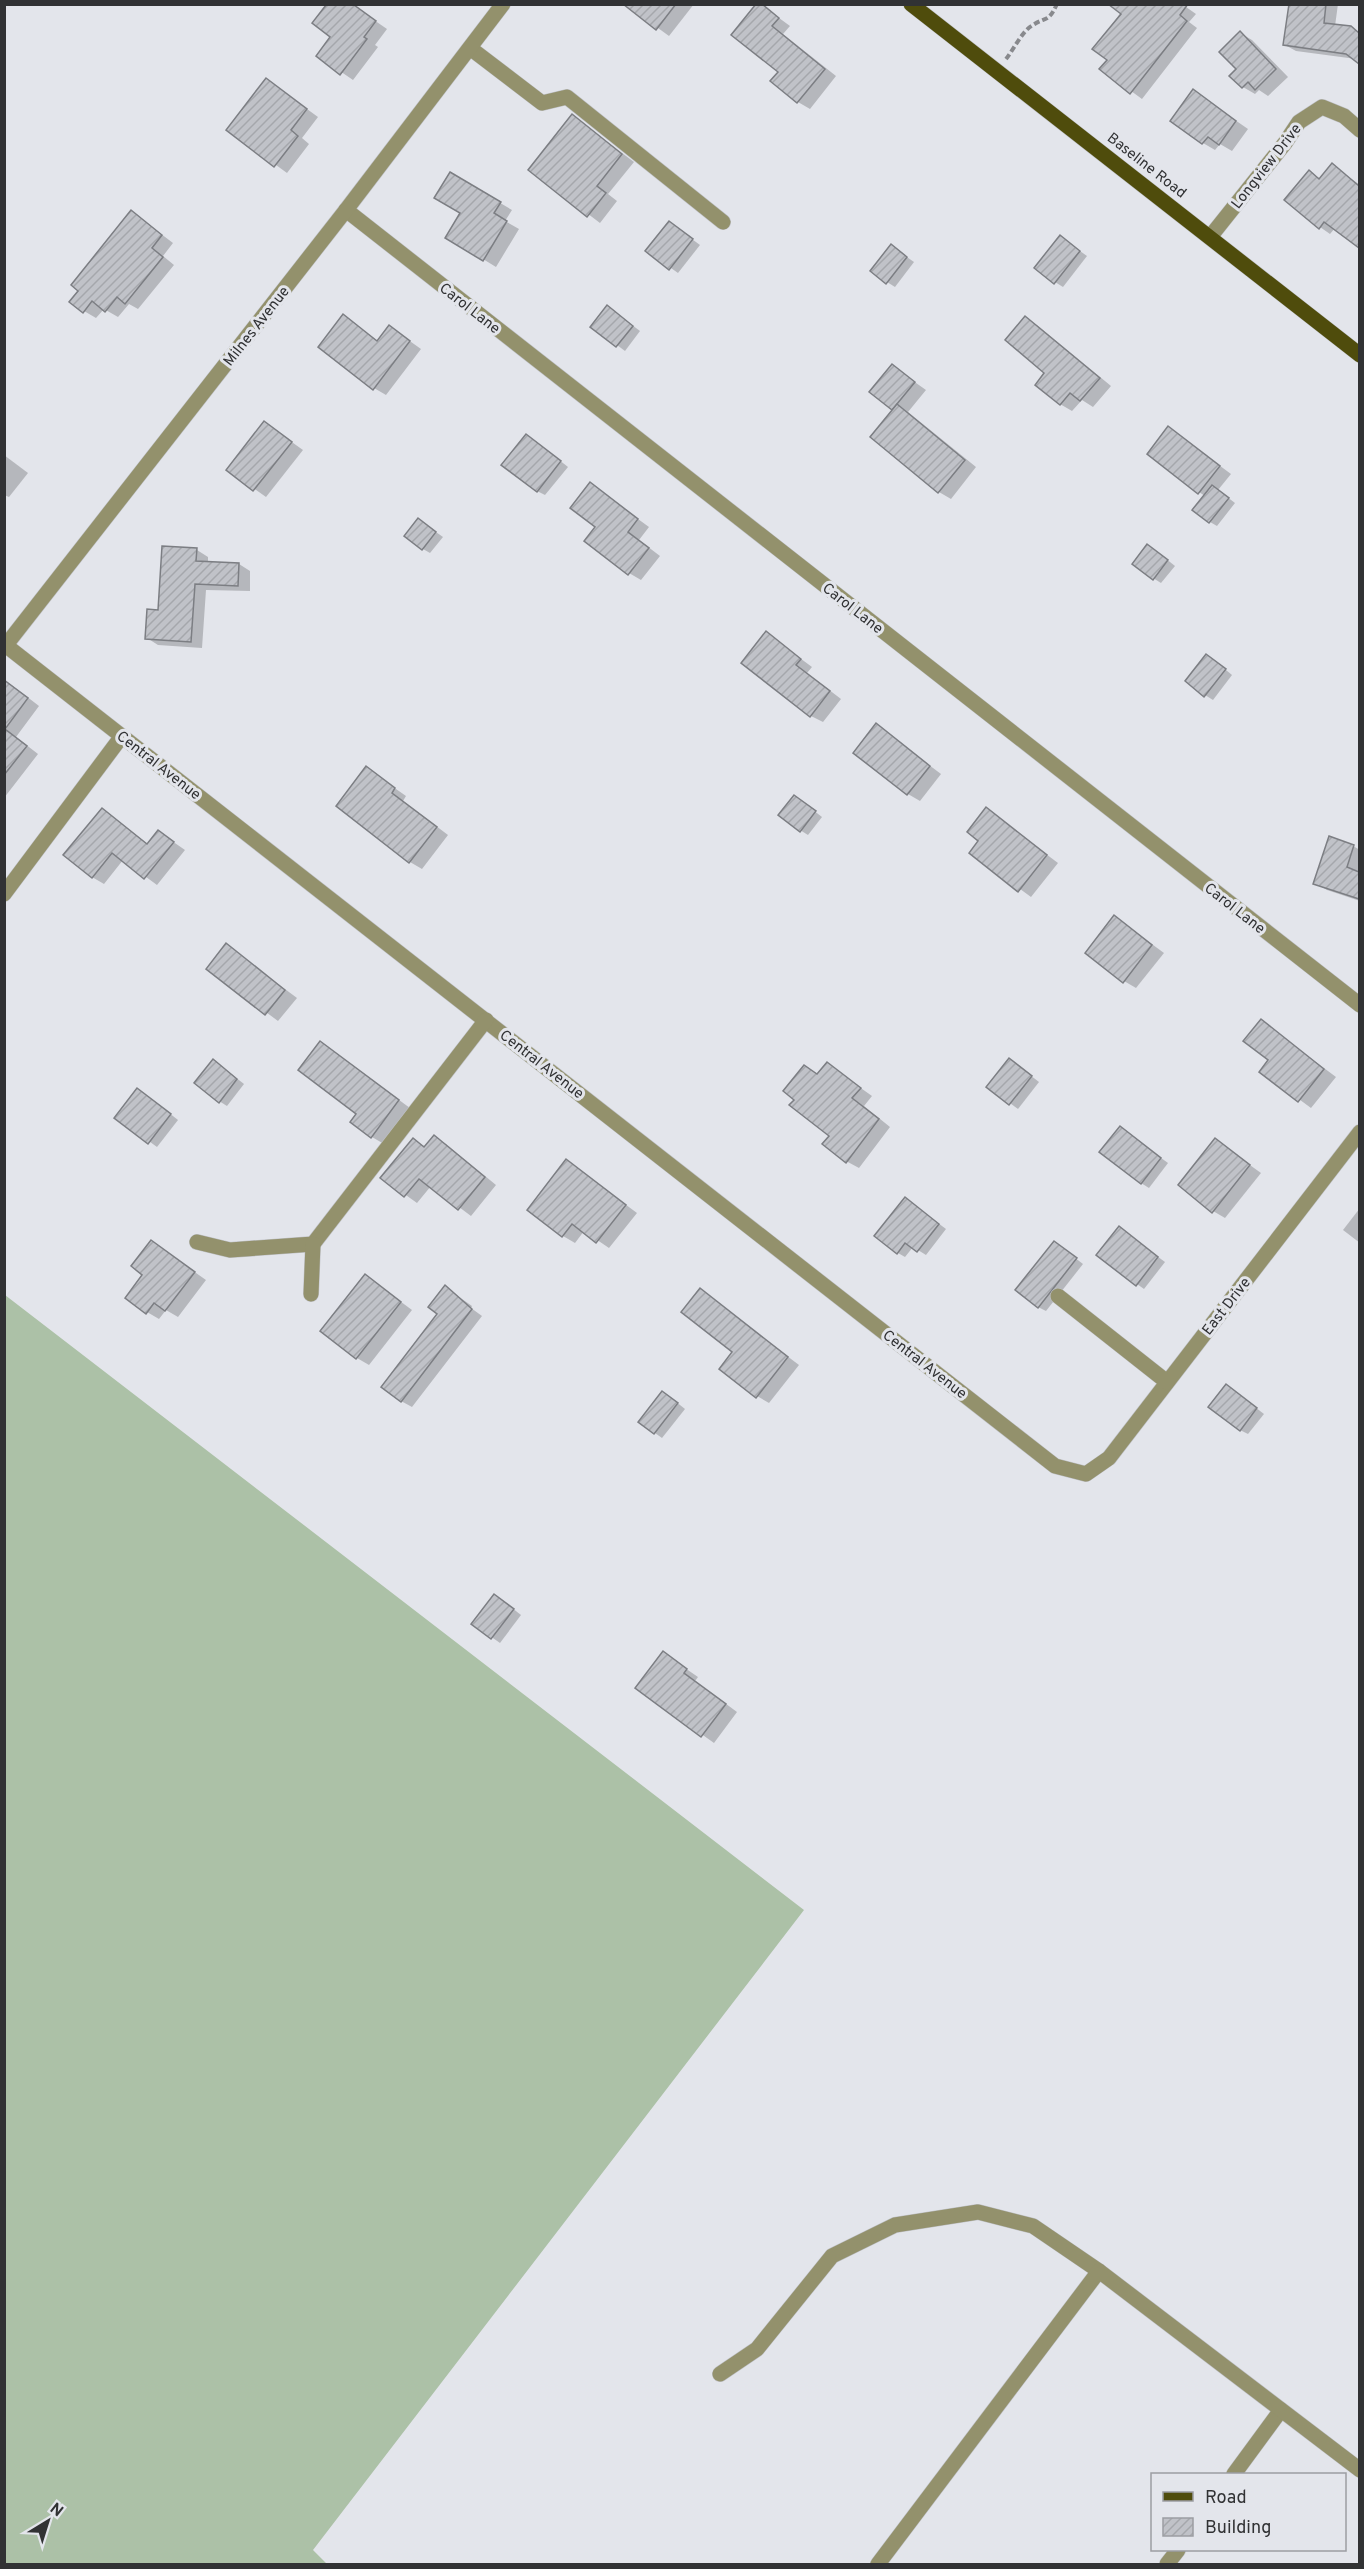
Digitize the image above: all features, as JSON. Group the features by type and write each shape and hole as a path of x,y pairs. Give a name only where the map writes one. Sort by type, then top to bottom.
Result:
{"main road":[{"name":"Baseline Road","path":"911,4 1359,355"}],"street":[{"name":"Milnes Avenue","path":"5,645 346,210 503,4"},
{"path":"470,48 542,103 567,96 723,222"},
{"name":"Longview Drive","path":"1210,237 1299,122 1322,107 1344,116 1359,130"},
{"name":"Carol Lane","path":"346,210 1359,1005"},
{"name":"Central Avenue","path":"5,645 1055,1466 1086,1474"},
{"path":"4,894 122,736"},
{"path":"312,1294 313,1244 486,1020"},
{"name":"East Drive","path":"1086,1474 1109,1458 1359,1132"},
{"path":"197,1242 230,1250 313,1244"},
{"path":"1058,1296 1167,1382"},
{"path":"720,2374 757,2349 832,2256 895,2225 978,2212 1033,2226 1099,2271 1359,2470"},
{"path":"879,2565 1099,2271"},
{"path":"1235,2473 1281,2410"},
{"path":"1167,2565 1177,2551"}],"path":[{"path":"997,71 1026,31 1034,24 1049,18 1057,4"}],"green space":[{"path":"5,1295 804,1910 313,2550 327,2564 5,2564"}],"building":[{"path":"623,4 676,4 656,30"},
{"path":"756,4 762,4 779,18 772,26 825,69 797,103 770,81 778,72 731,35"},
{"path":"1108,4 1188,4 1180,15 1187,21 1130,94 1099,69 1107,60 1092,49 1121,14"},
{"path":"1289,4 1326,4 1324,23 1351,26 1359,33 1359,64 1346,54 1283,45"},
{"path":"326,5 354,5 376,21 364,37 367,39 340,75 316,56 330,37 312,23"},
{"path":"1240,31 1276,69 1255,90 1248,82 1242,88 1229,76 1236,69 1219,52"},
{"path":"266,78 307,109 291,130 298,136 274,167 226,130"},
{"path":"1193,89 1236,121 1219,145 1208,137 1202,144 1170,121"},
{"path":"572,114 622,154 597,186 606,193 587,217 528,170"},
{"path":"1332,163 1359,186 1359,248 1324,222 1319,229 1284,200 1309,170 1319,179"},
{"path":"450,172 501,202 494,213 507,221 483,261 445,238 460,213 434,198"},
{"path":"131,210 162,235 152,248 163,257 125,304 117,297 105,312 92,301 83,313 69,302 78,291 71,285"},
{"path":"669,221 693,239 669,270 645,251"},
{"path":"1060,235 1080,251 1054,284 1034,268"},
{"path":"891,244 907,257 886,284 870,271"},
{"path":"607,305 633,326 616,347 590,327"},
{"path":"343,314 377,341 389,325 410,341 373,390 318,347"},
{"path":"1025,316 1100,378 1080,401 1070,393 1060,405 1035,385 1044,373 1005,340"},
{"path":"892,364 915,382 892,410 869,392"},
{"path":"897,404 965,460 938,493 870,437"},
{"path":"264,421 292,442 253,491 226,470"},
{"path":"1168,426 1220,466 1198,494 1147,454"},
{"path":"526,434 561,461 537,492 501,465"},
{"path":"590,482 638,519 628,532 649,548 628,575 584,541 595,527 570,508"},
{"path":"1212,485 1229,498 1209,523 1192,510"},
{"path":"418,518 436,532 422,550 404,536"},
{"path":"1147,544 1168,560 1153,580 1132,564"},
{"path":"162,546 197,548 196,561 239,563 238,586 195,584 191,642 145,639 147,609 158,610"},
{"path":"766,631 801,659 796,665 830,691 810,717 741,663"},
{"path":"1206,654 1226,669 1204,697 1185,681"},
{"path":"4,680 28,698 5,729 27,746 4,775"},
{"path":"876,723 930,766 907,795 853,753"},
{"path":"366,766 395,788 392,793 437,827 409,863 336,806"},
{"path":"794,795 816,811 800,832 778,815"},
{"path":"986,807 1047,855 1018,892 969,853 978,841 967,832"},
{"path":"102,808 147,844 158,830 174,842 144,879 112,853 92,878 63,855"},
{"path":"1329,836 1354,845 1347,867 1359,872 1359,899 1313,884"},
{"path":"1114,915 1152,945 1123,983 1085,953"},
{"path":"226,943 285,990 265,1015 206,969"},
{"path":"1261,1019 1324,1069 1298,1102 1259,1072 1268,1060 1243,1041"},
{"path":"320,1041 399,1100 371,1138 350,1122 356,1114 298,1070"},
{"path":"1009,1058 1032,1076 1009,1105 986,1087"},
{"path":"213,1059 237,1079 219,1103 194,1083"},
{"path":"827,1062 861,1088 852,1098 879,1119 846,1163 822,1144 829,1136 789,1105 794,1100 783,1091 804,1065 817,1074"},
{"path":"137,1088 171,1114 148,1144 114,1118"},
{"path":"1120,1126 1161,1158 1141,1184 1099,1152"},
{"path":"434,1135 485,1177 458,1210 419,1179 404,1197 380,1178 413,1138 424,1147"},
{"path":"1215,1138 1250,1165 1212,1213 1178,1185"},
{"path":"566,1159 626,1205 596,1243 572,1224 562,1237 527,1210"},
{"path":"905,1197 939,1224 917,1252 905,1243 897,1254 874,1236"},
{"path":"1119,1226 1158,1257 1136,1286 1096,1255"},
{"path":"151,1240 195,1272 165,1311 154,1303 146,1314 125,1298 142,1275 131,1266"},
{"path":"1054,1241 1077,1258 1038,1308 1015,1290"},
{"path":"365,1274 401,1302 356,1359 320,1331"},
{"path":"445,1285 472,1309 401,1402 381,1387 437,1314 428,1307"},
{"path":"700,1288 788,1357 756,1398 719,1369 732,1352 681,1312"},
{"path":"1226,1384 1257,1408 1240,1431 1208,1407"},
{"path":"662,1391 678,1403 654,1434 638,1422"},
{"path":"494,1594 514,1609 491,1639 471,1624"},
{"path":"663,1651 687,1669 684,1673 726,1704 701,1737 635,1688"}]}
